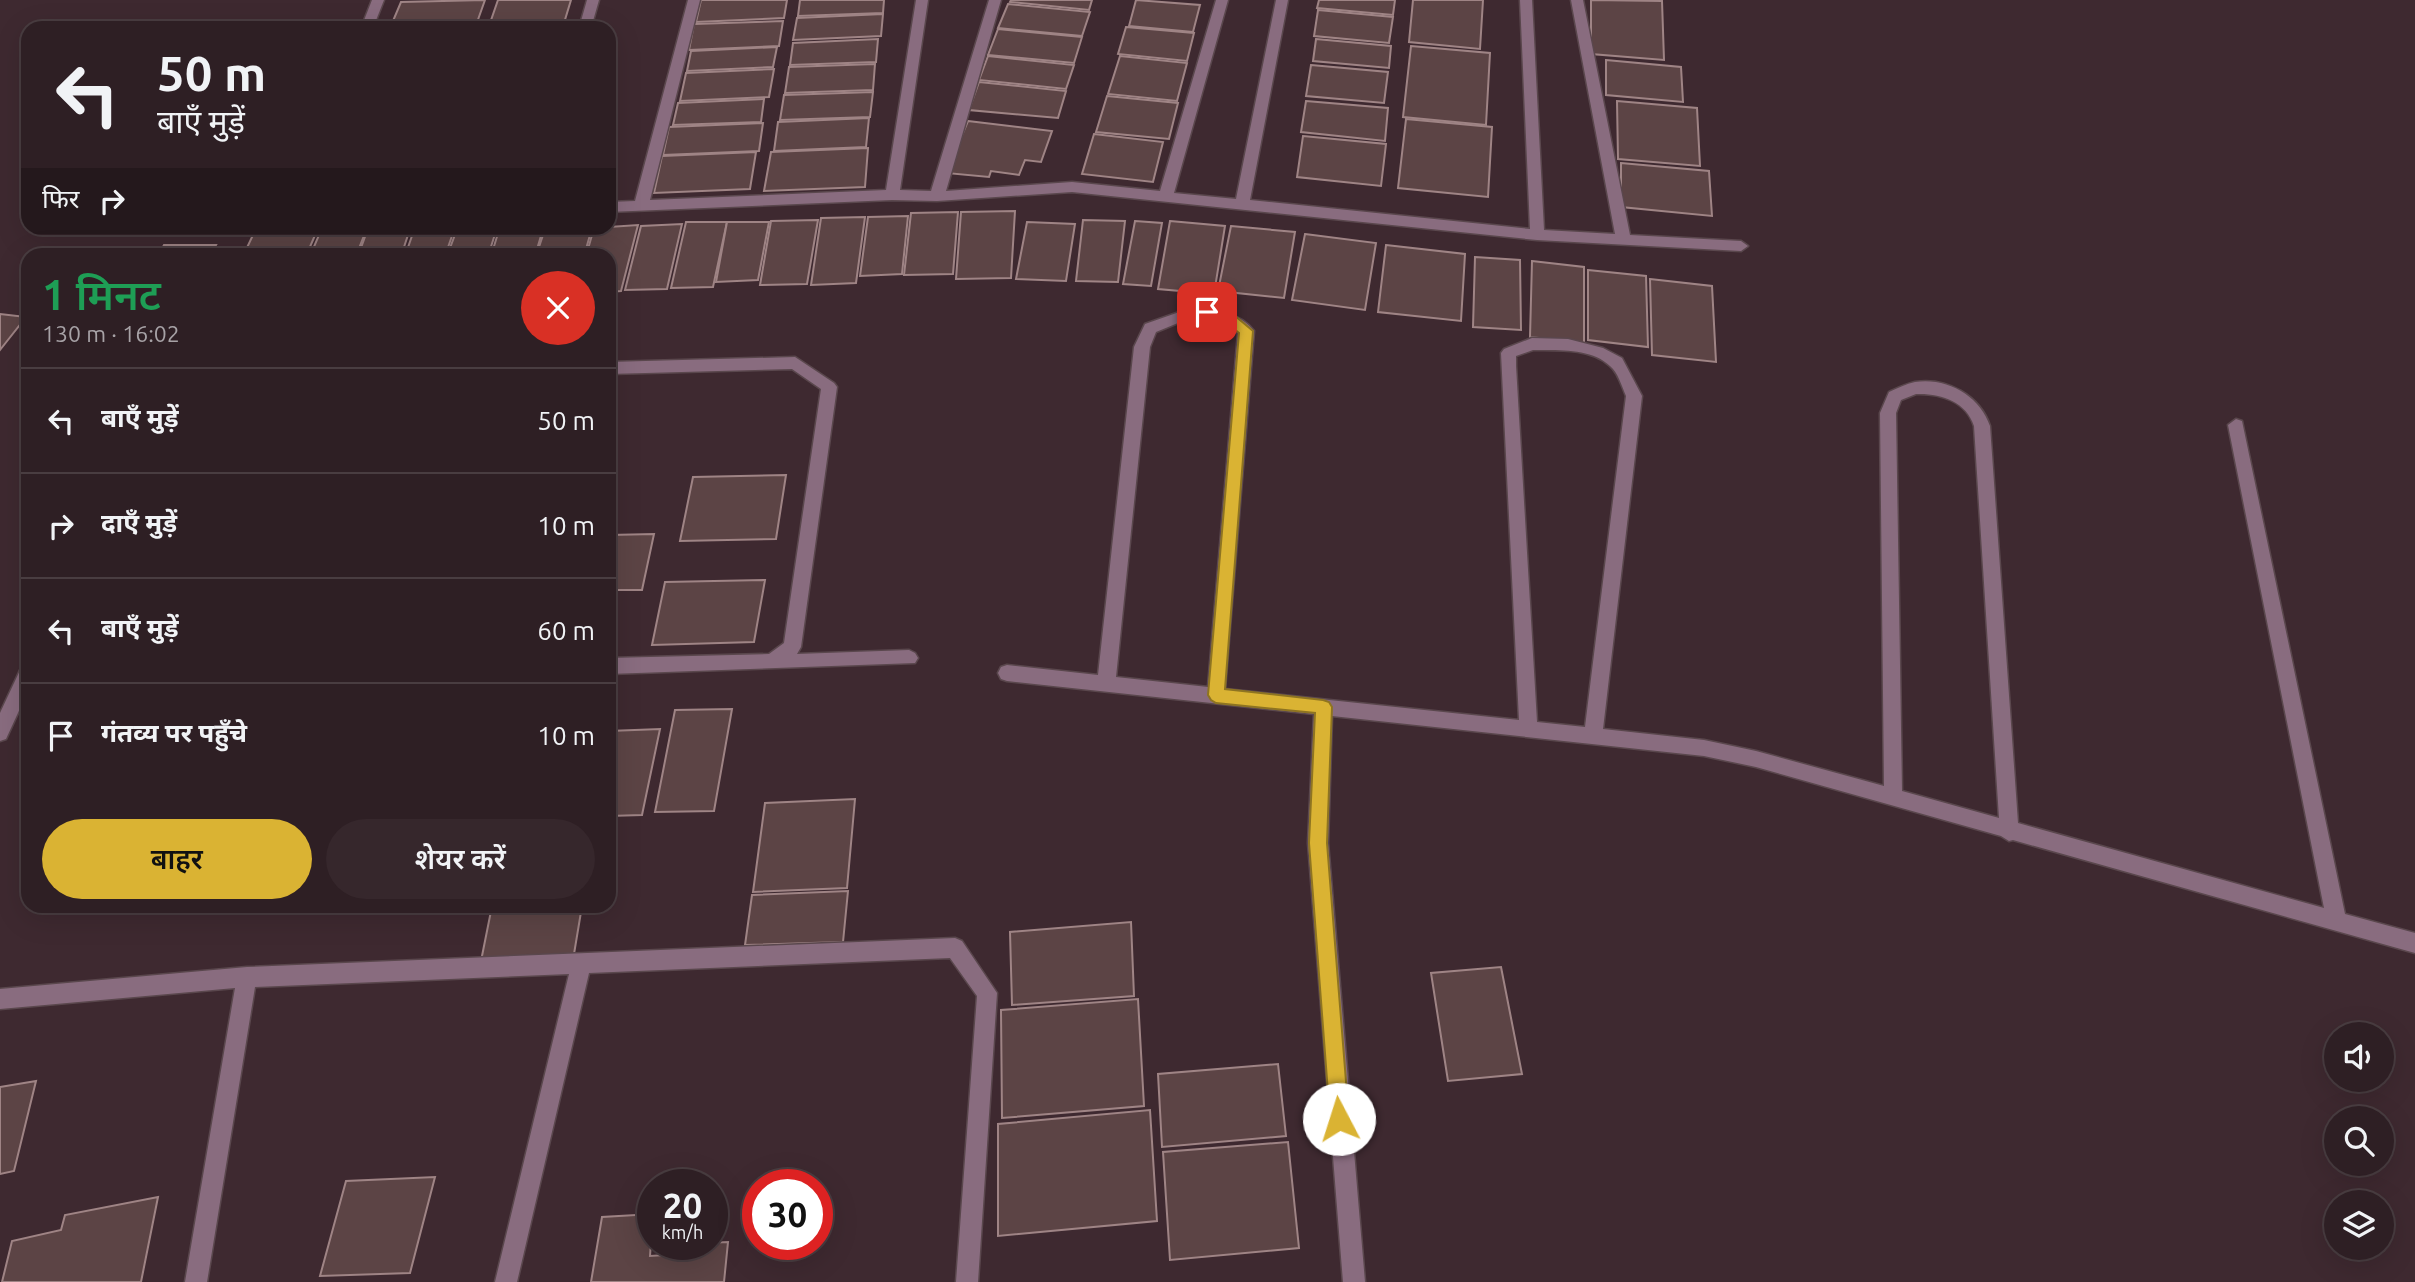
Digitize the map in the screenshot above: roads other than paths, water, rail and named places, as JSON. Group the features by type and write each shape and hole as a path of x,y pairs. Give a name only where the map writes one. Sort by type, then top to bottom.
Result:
{"street":[{"path":"370,21 378,0"},
{"path":"587,21 593,0"},
{"path":"641,206 694,0"},
{"path":"892,195 922,0"},
{"path":"937,195 995,0"},
{"path":"1166,196 1222,0"},
{"path":"1242,203 1282,0"},
{"path":"1526,0 1536,235"},
{"path":"1577,0 1624,241"},
{"path":"616,207 937,195 1072,187 1536,235 1741,246"},
{"path":"1106,683 1142,347 1150,328 1169,319 1207,312 1229,318 1246,331 1216,695"},
{"path":"1528,727 1507,366 1509,353 1532,344 1568,345 1598,352 1617,362 1634,396 1593,734"},
{"path":"616,368 795,363 829,387 792,647 772,662"},
{"path":"1893,799 1888,413 1895,396 1916,388 1947,391 1967,402 1980,417 1982,426 2010,832"},
{"path":"2236,425 2336,919"},
{"path":"616,666 909,658"},
{"path":"1007,673 1704,748 1756,759 2415,943"},
{"path":"0,733 21,697"},
{"path":"1323,707 1318,843 1354,1282"},
{"path":"0,999 247,977 955,948 986,993 967,1282"},
{"path":"506,1282 581,964"},
{"path":"196,1282 247,977"}]}
